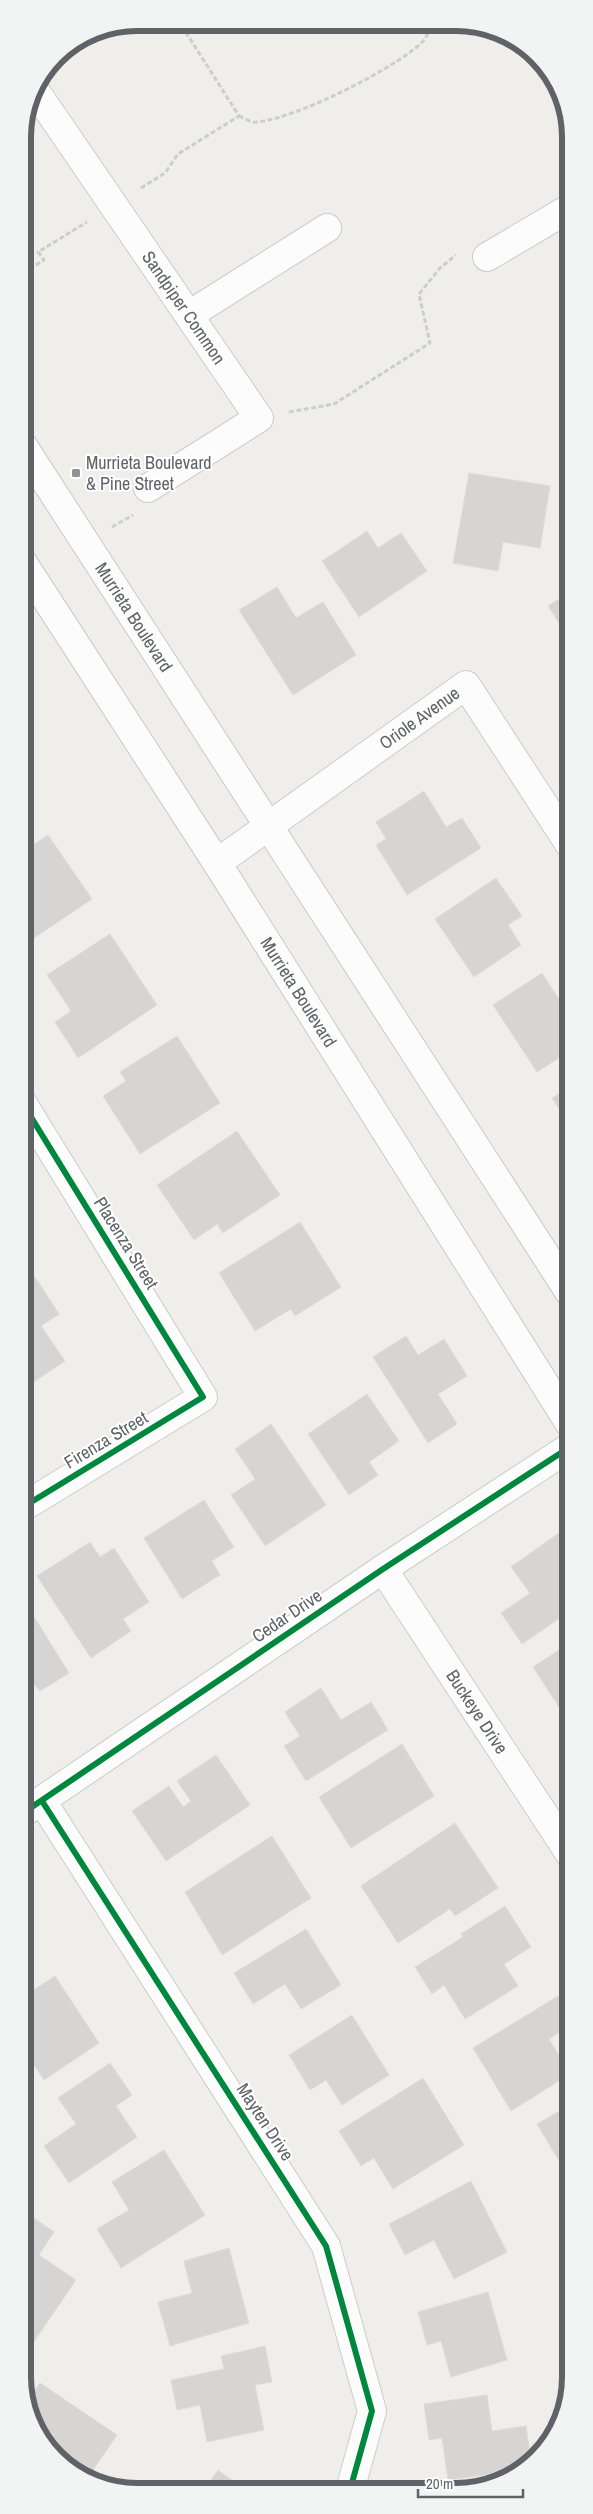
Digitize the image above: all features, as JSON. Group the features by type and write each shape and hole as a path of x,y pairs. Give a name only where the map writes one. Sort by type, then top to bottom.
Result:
{"street":[{"name":"Sandpiper Common","path":"39,96 259,418"},
{"path":"487,257 562,213"},
{"path":"189,315 327,228"},
{"path":"148,488 259,418"},
{"name":"Murrieta Boulevard","path":"31,458 562,1280"},
{"name":"Murrieta Boulevard","path":"31,575 217,863 562,1411"},
{"name":"Oriole Avenue","path":"217,863 466,685 562,833"},
{"name":"Placenza Street","path":"31,1117 204,1397"},
{"name":"Firenza Street","path":"31,1502 204,1397"},
{"name":"Cedar Drive","path":"33,1807 383,1569 562,1452"},
{"name":"Buckeye Drive","path":"383,1569 562,1842"},
{"name":"Mayten Drive","path":"33,1807 326,2246 372,2411 352,2483"}],"path":[{"path":"185,31 239,116 254,122 279,117 324,100 379,72 420,45 429,31"},
{"path":"31,268 44,260 38,252 165,173 178,154 239,116"},
{"path":"259,418 334,404 430,343 419,294 440,268 460,252 487,257"},
{"path":"108,530 136,513"}],"building":[{"path":"469,473 550,486 540,548 503,542 498,571 453,563"},
{"path":"367,531 378,548 401,533 427,571 359,617 322,561"},
{"path":"277,587 296,618 323,602 356,655 293,695 239,610"},
{"path":"562,597 562,628 548,606"},
{"path":"424,791 446,827 462,818 481,848 407,895 376,845 386,839 376,822"},
{"path":"48,835 92,899 34,938 31,934 31,847"},
{"path":"496,878 522,916 508,925 521,945 474,977 435,919"},
{"path":"110,934 157,1005 78,1058 55,1022 71,1011 47,975"},
{"path":"542,973 558,998 562,996 562,1056 537,1072 493,1005"},
{"path":"177,1036 220,1103 140,1154 103,1096 126,1081 120,1072"},
{"path":"562,1092 562,1114 552,1098"},
{"path":"237,1131 280,1195 223,1233 217,1224 194,1240 157,1185"},
{"path":"300,1222 341,1287 295,1316 291,1309 255,1331 219,1273"},
{"path":"35,1277 59,1314 41,1326 65,1361 31,1384 31,1280"},
{"path":"406,1336 418,1355 444,1339 467,1376 438,1394 457,1424 428,1443 373,1357"},
{"path":"367,1394 399,1441 369,1462 378,1475 349,1495 308,1434"},
{"path":"271,1424 326,1505 265,1546 231,1495 255,1479 235,1449"},
{"path":"204,1500 234,1547 212,1561 220,1575 182,1599 144,1538"},
{"path":"562,1531 562,1616 522,1644 501,1613 530,1593 511,1567"},
{"path":"90,1542 100,1557 114,1548 149,1602 123,1619 131,1631 91,1658 37,1576"},
{"path":"31,1612 69,1673 40,1691 35,1685 31,1687"},
{"path":"562,1648 562,1712 533,1667"},
{"path":"321,1688 341,1720 371,1702 388,1730 306,1781 284,1746 300,1736 285,1712"},
{"path":"402,1744 434,1796 351,1848 319,1797"},
{"path":"216,1755 250,1805 166,1861 132,1811 169,1786 183,1807 191,1801 177,1781"},
{"path":"455,1823 498,1888 455,1916 450,1909 398,1943 361,1886"},
{"path":"272,1836 311,1898 222,1955 185,1892"},
{"path":"505,1906 531,1947 504,1964 518,1986 465,2019 444,1985 432,1994 415,1967 463,1937 461,1934"},
{"path":"306,1929 341,1985 301,2009 285,1984 253,2004 234,1973"},
{"path":"55,1976 99,2043 44,2080 31,2060 31,1992"},
{"path":"558,1996 562,2002 562,2031 549,2039 562,2061 562,2079 511,2111 473,2048"},
{"path":"352,2015 389,2075 342,2105 326,2080 310,2090 289,2055"},
{"path":"110,2063 132,2095 116,2106 137,2137 69,2183 44,2146 76,2124 58,2098"},
{"path":"423,2078 464,2145 393,2189 374,2158 361,2166 339,2131"},
{"path":"562,2110 562,2166 537,2124"},
{"path":"164,2150 205,2215 121,2268 97,2229 129,2210 112,2182"},
{"path":"471,2181 507,2252 454,2279 434,2240 405,2255 389,2224"},
{"path":"31,2216 54,2232 39,2255 76,2280 33,2343 31,2341"},
{"path":"229,2248 249,2323 170,2346 158,2302 192,2293 184,2261"},
{"path":"488,2292 507,2360 451,2377 441,2341 427,2345 418,2312"},
{"path":"265,2346 272,2382 255,2385 264,2430 207,2442 200,2405 177,2410 171,2380 224,2369 221,2356"},
{"path":"40,2383 117,2435 91,2472 62,2452 49,2436 37,2411 33,2393"},
{"path":"487,2395 492,2431 526,2426 530,2453 501,2473 448,2480 442,2438 429,2440 424,2404"},
{"path":"218,2470 236,2483 209,2483"}],"cycle path":[{"path":"31,1117 203,1397 31,1502"},
{"path":"31,1808 383,1569 562,1452"},
{"path":"42,1801 326,2246 372,2411 352,2483"}],"place":[{"name":"Murrieta Boulevard & Pine Street","path":"76,473"}]}
